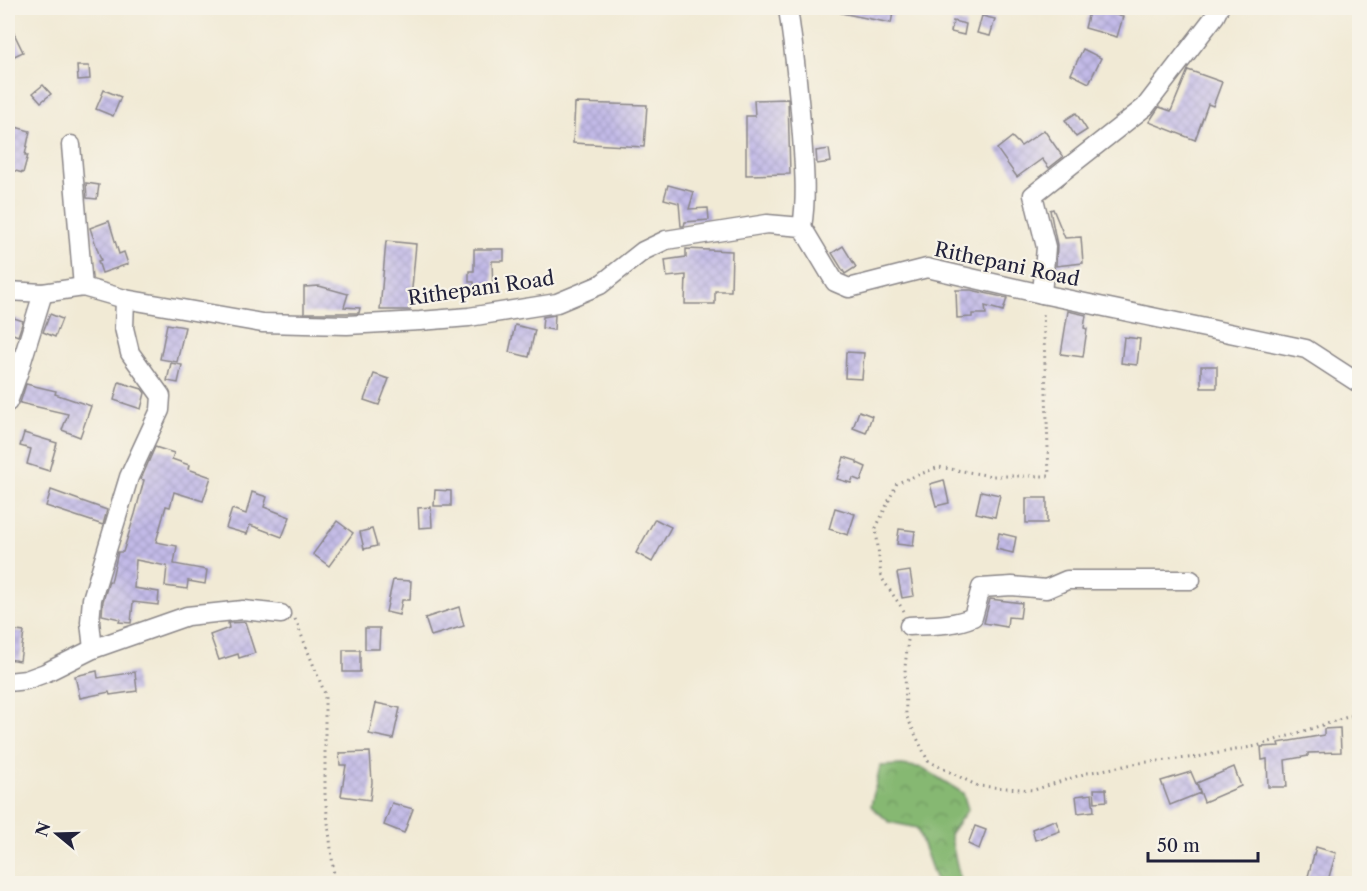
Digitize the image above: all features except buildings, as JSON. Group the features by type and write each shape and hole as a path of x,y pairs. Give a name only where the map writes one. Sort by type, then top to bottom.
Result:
{"street":[{"path":"788,8 798,82 804,160 805,208 802,227"},
{"path":"1042,294 1046,247 1033,195 1145,107 1219,8"},
{"path":"71,145 83,287"},
{"name":"Rithepani Road","path":"8,291 43,293 83,287 125,299 262,323 347,325 469,317 557,303 600,285 643,251 666,240 767,224 802,227 834,282 849,288 927,268 1306,349 1359,384"},
{"path":"8,402 43,293"},
{"path":"93,649 90,622 92,599 129,477 160,410 161,396 130,353 124,328 125,299"},
{"path":"909,626 973,618 981,588 1012,586 1046,589 1067,580 1191,580"},
{"path":"8,682 26,680 93,649 188,616 243,610 281,614"}],"path":[{"path":"1042,294 1049,476 992,476 939,467 897,483 876,528 881,577 910,620 905,667 906,715 928,761 978,786 1034,790 1087,772 1139,763 1197,757 1257,746 1359,713"},
{"path":"281,614 297,620 325,694 325,796 335,884"}],"green space":[{"path":"902,765 923,768 963,793 968,809 950,834 961,883 937,883 917,828 889,822 871,806 880,766"}]}
